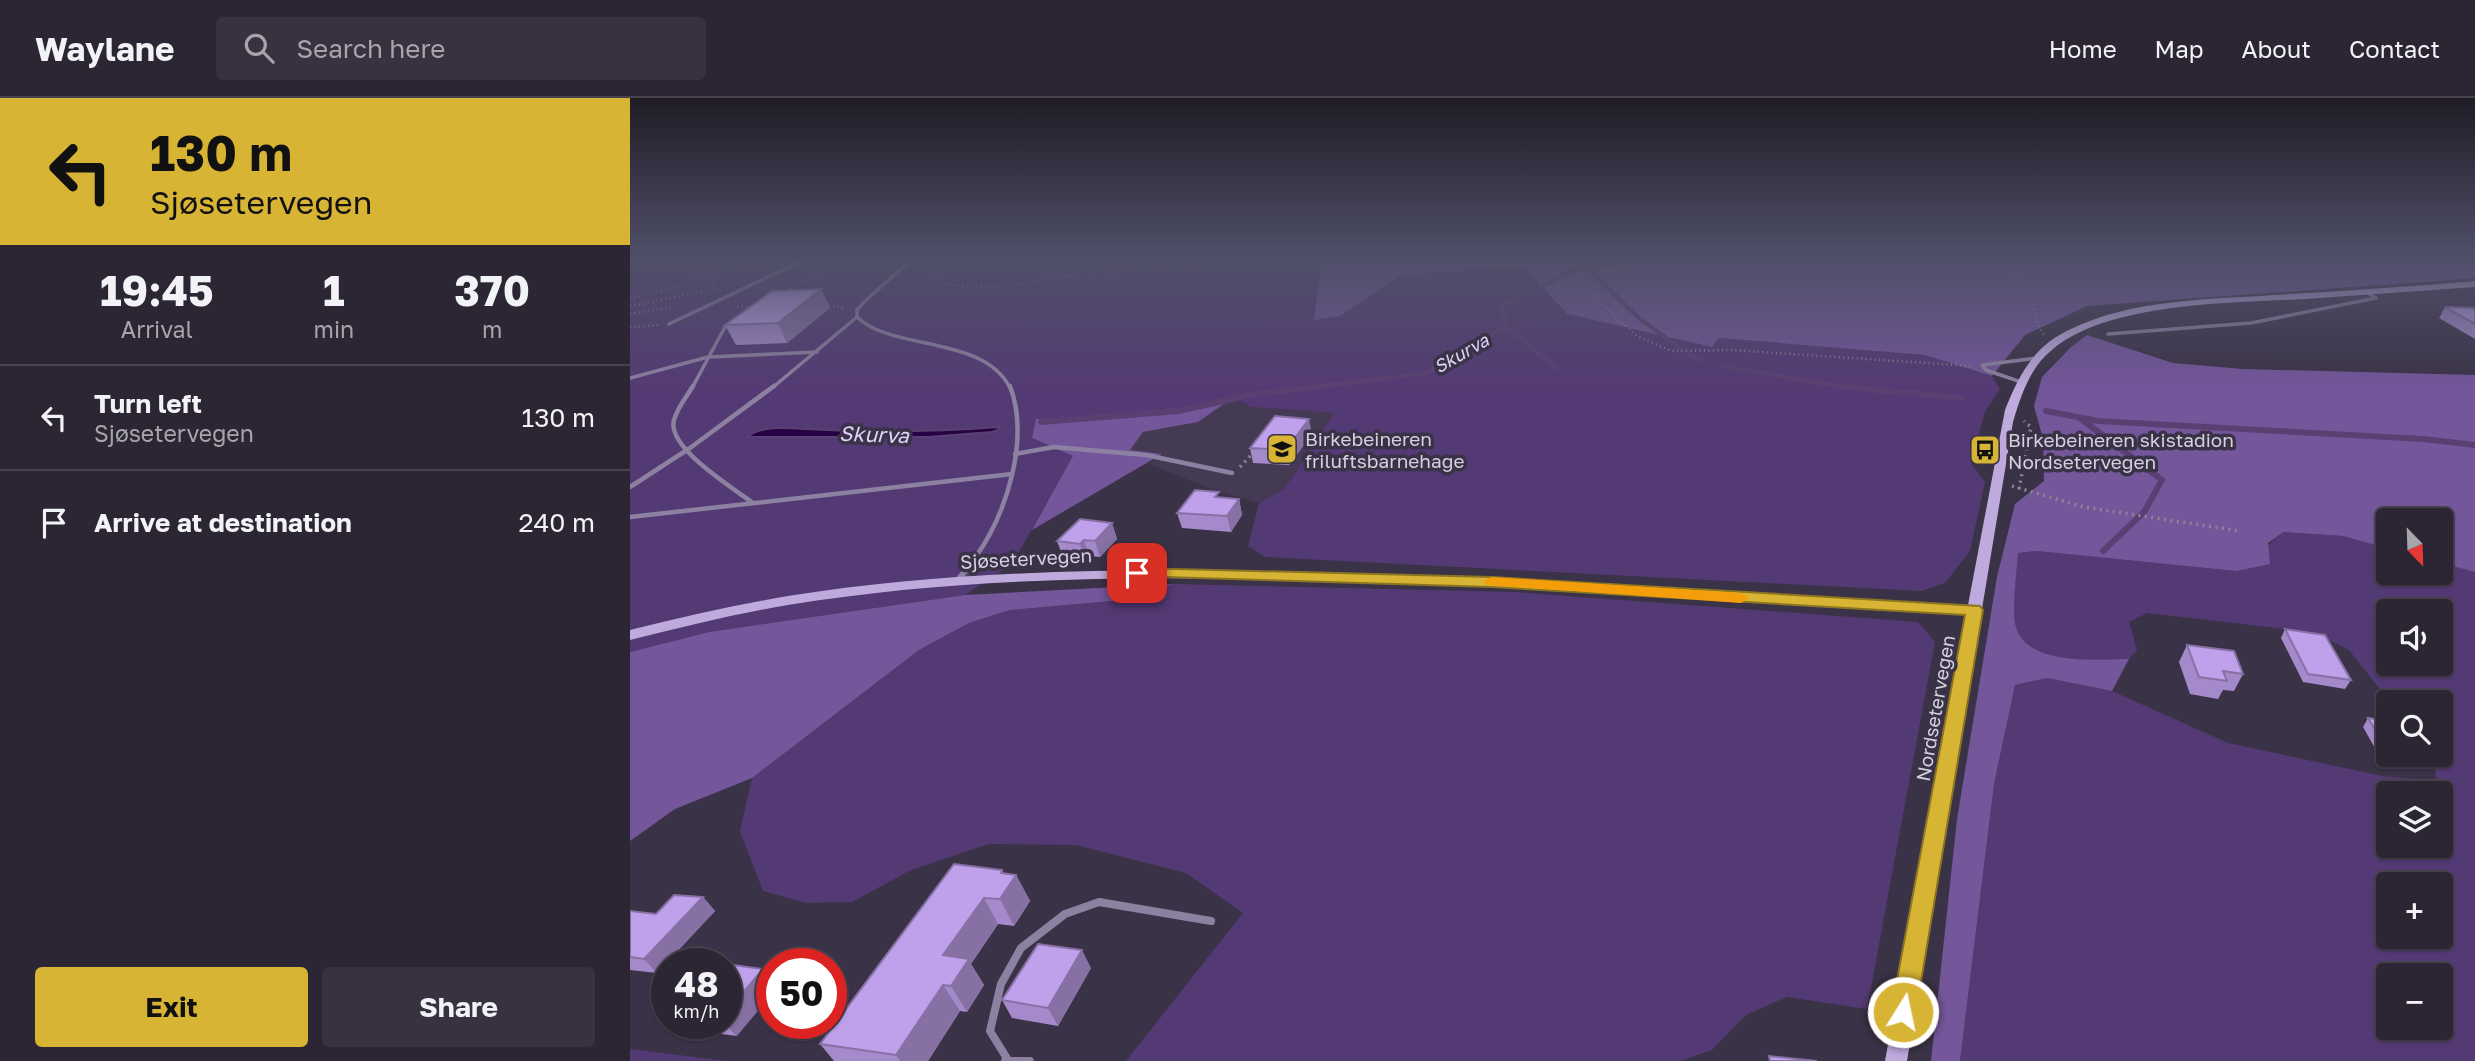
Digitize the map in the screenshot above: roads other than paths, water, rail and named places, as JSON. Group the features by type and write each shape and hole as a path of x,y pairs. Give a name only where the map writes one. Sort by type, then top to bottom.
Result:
{"main road":[{"name":"Nordsetervegen","path":"1896,1061 1974,610 2011,411 2021,382 2037,358 2059,340 2093,325 2156,309 2256,301"},
{"name":"Sjøsetervegen","path":"630,635 768,604 913,583 1137,573 1492,582 1974,610"}],"lane":[{"path":"669,324 717,301"},
{"path":"867,301 857,310 857,317 862,323 974,358 1003,375 1013,394 1015,454 1005,504 981,550 958,580"},
{"path":"2108,334 2251,323 2366,301"},
{"path":"630,487 687,452 817,352 857,317"},
{"path":"725,327 674,420 674,434 687,452 753,503"},
{"path":"630,379 708,357 817,352"},
{"path":"2021,382 1986,370 1982,365 1993,361 2037,358"},
{"path":"1015,454 1054,447 1146,455 1232,473"},
{"path":"630,517 1012,474"},
{"path":"1030,1061 1006,1060 990,1031 1001,984 1021,948 1065,914 1099,902 1211,921"}],"water":[{"path":"999,427 992,432 928,437 748,437 753,433 775,428 902,431"}],"waterway":[{"name":"Skurva","path":"1507,326 1501,306 1511,301"},
{"path":"1621,301 1640,319 1680,348"},
{"name":"Skurva","path":"1308,388 1427,373 1507,326"},
{"path":"1507,326 1556,368"},
{"path":"1688,354 1704,361"},
{"path":"1722,366 1840,387"},
{"name":"Skurva","path":"1041,422 1179,411 1250,395 1322,386"},
{"path":"1835,386 1840,387"},
{"path":"1840,387 1962,398"},
{"path":"1840,387 1849,388"},
{"path":"2046,411 2098,421 2423,439 2475,445"},
{"path":"2081,419 2162,480 2144,512 2103,551"}],"place":[{"name":"Birkebeineren friluftsbarnehage","path":"1282,449"},
{"name":"Birkebeineren skistadion Nordsetervegen","path":"1985,450"}]}
